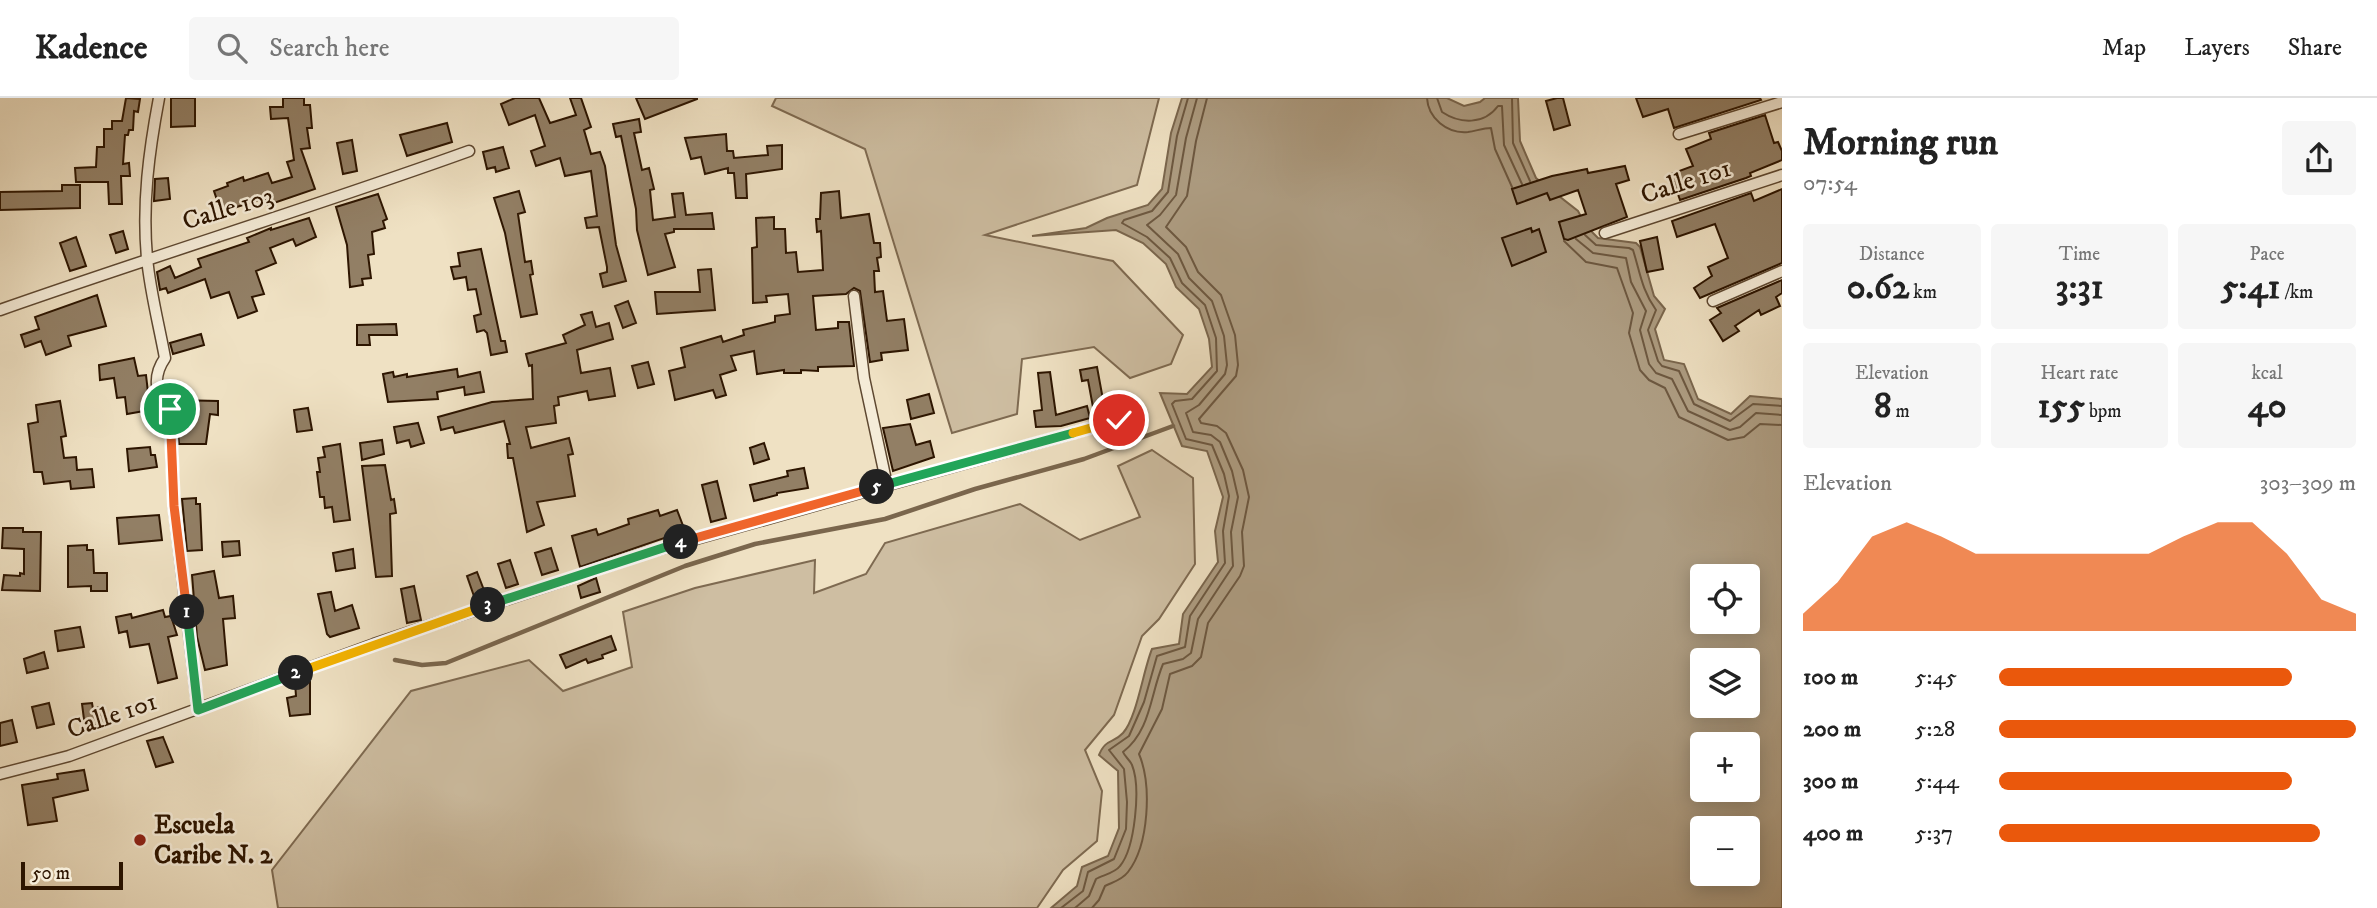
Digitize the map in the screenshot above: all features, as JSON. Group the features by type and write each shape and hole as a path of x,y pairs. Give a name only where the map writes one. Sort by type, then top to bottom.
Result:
{"street":[{"path":"159,98 146,178 147,258 165,358 157,369 157,387 161,401 170,409 174,506 198,710"},
{"path":"1679,134 1782,102"},
{"name":"Calle 103","path":"0,310 147,258 327,202 469,151"},
{"name":"Calle 101","path":"1605,233 1782,175"},
{"path":"1713,301 1782,271"},
{"path":"854,296 864,378 887,485"},
{"name":"Calle 101","path":"0,774 69,756 374,644 646,552 1119,420"}],"shaded area":[{"path":"776,98 1159,98 1137,185 985,235 1113,261 1183,335 1171,364 1130,378 1094,347 1022,359 1017,414 952,433 865,149 772,106"},
{"path":"1152,450 1193,478 1195,564 1159,619 1142,636 1114,715 1085,750 1102,791 1097,841 1063,870 1037,908 278,908 272,870 411,691 529,660 563,691 632,667 623,612 695,588 815,560 814,593 866,574 885,543 1020,504 1080,540 1140,517 1118,466"}],"water":[{"path":"1182,98 1447,98 1464,106 1485,98 1518,98 1520,141 1536,178 1578,211 1586,226 1598,238 1636,243 1640,247 1654,296 1665,309 1655,329 1664,360 1684,364 1698,399 1731,414 1750,396 1782,399 1782,908 1051,908 1077,886 1082,867 1108,856 1119,828 1118,771 1099,755 1107,743 1123,733 1128,726 1152,649 1179,644 1183,614 1218,562 1215,531 1223,497 1207,451 1182,446 1160,393 1187,394 1212,367 1209,339 1199,309 1176,287 1166,264 1143,243 1116,230 1032,236 1086,228 1148,205 1162,189 1171,133"}],"building":[{"path":"126,98 140,99 138,112 134,111 133,130 129,130 128,135 125,135 123,164 129,163 130,176 121,176 122,204 109,204 108,182 76,182 75,168 96,167 97,147 104,147 104,129 112,129 112,121 122,121"},
{"path":"171,98 195,98 195,126 171,127"},
{"path":"283,98 304,98 304,105 310,105 312,128 307,128 310,148 301,149 315,189 268,205 265,198 221,212 214,191 228,186 227,183 268,173 272,183 292,177 287,162 294,160 288,118 271,119 270,107 283,107"},
{"path":"515,98 539,98 550,123 576,115 570,98 581,98 591,127 584,130 591,154 600,152 605,166 616,245 626,281 603,287 600,274 607,272 607,267 599,227 587,228 585,218 597,216 591,171 565,176 560,158 536,166 531,151 545,146 535,115 509,125 501,104"},
{"path":"636,98 697,98 697,99 645,119"},
{"path":"1563,98 1570,125 1554,130 1546,101"},
{"path":"1636,98 1761,100 1674,128 1668,109 1643,117"},
{"path":"1765,115 1774,143 1778,142 1782,151 1782,160 1750,173 1751,176 1746,178 1680,200 1671,174 1693,166 1686,149 1711,139 1709,133"},
{"path":"639,119 641,132 634,133 642,170 649,168 654,189 650,190 653,220 675,217 672,194 683,193 686,215 712,213 714,229 674,229 674,232 665,234 675,267 648,275 637,230 636,209 621,136 616,137 613,124"},
{"path":"447,123 452,142 407,156 400,135"},
{"path":"726,134 727,151 733,151 734,158 768,155 767,146 782,145 782,169 746,174 747,198 736,198 734,173 728,173 728,168 705,174 701,157 691,159 685,138"},
{"path":"352,140 357,171 343,174 337,143"},
{"path":"503,147 509,168 496,172 495,167 487,169 483,152"},
{"path":"1625,166 1629,180 1616,184 1627,217 1568,240 1564,239 1559,222 1586,214 1578,190 1550,200 1547,193 1517,204 1512,189 1552,176 1587,169 1588,173"},
{"path":"168,178 170,199 154,201 155,179"},
{"path":"62,185 80,185 80,208 0,210 0,192 62,191"},
{"path":"1782,189 1782,263 1700,298 1694,288 1712,276 1708,267 1728,258 1715,224 1677,237 1672,221 1751,193 1754,201"},
{"path":"519,191 525,212 518,214 525,262 531,261 533,274 530,275 537,314 521,317 505,233 494,198"},
{"path":"839,191 841,218 869,214 874,243 880,243 881,257 877,258 879,271 874,271 875,292 883,291 887,321 904,319 908,350 881,353 882,360 870,362 860,291 854,288 846,294 813,296 816,330 838,328 838,322 849,322 854,366 818,367 818,371 801,370 801,373 784,373 784,370 757,374 754,351 731,356 736,370 720,375 726,395 716,398 713,390 675,400 669,371 685,367 681,348 721,336 723,342 744,335 743,330 775,322 775,316 790,314 788,294 766,296 767,302 753,303 752,248 757,247 756,218 774,217 774,229 785,229 786,253 796,252 798,272 823,270 821,231 817,232 816,219 820,219 821,193"},
{"path":"378,194 387,219 383,221 385,228 372,232 374,254 368,255 371,278 362,279 363,285 350,287 347,245 336,207"},
{"path":"309,218 316,237 296,246 293,239 270,248 276,263 256,271 264,294 252,297 257,311 238,318 229,292 211,298 205,279 168,293 166,288 160,290 157,272 170,266 175,278 201,267 198,259 249,242 247,238 271,228"},
{"path":"1531,228 1532,232 1539,229 1546,252 1512,266 1502,238"},
{"path":"123,231 128,249 116,253 110,235"},
{"path":"76,237 86,266 70,271 60,243"},
{"path":"1657,237 1663,269 1647,272 1640,241"},
{"path":"481,249 501,341 505,341 507,352 491,355 487,333 484,330 477,332 474,316 481,314 476,289 468,290 466,277 454,279 451,267 460,266 458,253"},
{"path":"711,269 715,310 657,314 655,292 700,292 698,270"},
{"path":"1782,280 1782,293 1776,297 1780,306 1761,315 1759,310 1735,326 1739,331 1723,341 1710,320 1721,313 1717,308"},
{"path":"97,295 106,326 68,336 71,346 46,355 41,341 25,347 21,335 39,329 35,317"},
{"path":"628,301 636,323 623,328 615,306"},
{"path":"592,312 596,327 609,323 613,339 577,350 581,373 610,368 615,396 589,400 587,391 558,397 559,405 554,406 556,423 526,427 531,448 569,438 573,454 568,455 575,496 537,502 544,525 527,532 513,458 508,458 507,444 510,444 504,421 455,433 453,427 441,430 438,417 492,402 533,399 532,365 529,366 526,354 566,343 563,335 585,325 581,315"},
{"path":"396,324 397,335 369,335 370,345 357,345 357,325"},
{"path":"201,334 204,345 173,354 170,343"},
{"path":"134,358 138,376 146,375 150,410 127,414 125,397 117,398 114,378 100,380 99,365"},
{"path":"648,362 654,384 638,388 632,366"},
{"path":"1097,367 1104,405 1093,407 1088,380 1082,381 1080,370"},
{"path":"457,369 458,377 480,372 484,392 465,395 464,387 437,392 438,399 388,402 383,374 393,372 394,377 407,374 407,377"},
{"path":"1050,372 1056,415 1087,406 1090,418 1061,426 1036,427 1034,411 1042,410 1038,373"},
{"path":"929,394 934,413 911,419 907,400"},
{"path":"175,400 218,401 218,415 210,414 206,444 179,444"},
{"path":"60,401 66,436 61,437 64,458 76,457 77,470 92,469 94,487 71,489 70,481 44,484 42,472 34,472 28,424 38,422 36,405"},
{"path":"308,408 312,430 297,432 294,410"},
{"path":"418,423 424,443 411,447 409,440 397,443 394,427"},
{"path":"910,424 916,445 930,441 934,457 893,471 883,428"},
{"path":"382,440 384,454 362,460 360,443"},
{"path":"764,443 769,459 754,464 750,448"},
{"path":"340,444 350,520 334,522 332,507 325,508 324,497 320,497 318,458 325,457 323,447"},
{"path":"150,447 157,467 129,471 127,449"},
{"path":"385,465 396,513 390,514 392,576 376,577 362,466"},
{"path":"804,468 808,488 777,493 754,501 750,485 788,476 787,471"},
{"path":"717,481 726,518 711,522 702,485"},
{"path":"196,498 196,504 200,504 202,550 187,551 182,499"},
{"path":"658,510 660,516 677,510 685,531 580,567 572,536 596,529 598,535 629,524 628,519"},
{"path":"159,515 162,540 119,544 117,518"},
{"path":"3,528 41,532 40,591 2,590 4,575 24,574 24,549 2,548"},
{"path":"239,541 240,555 223,557 222,542"},
{"path":"87,545 87,550 93,550 94,573 107,573 107,591 91,591 91,586 68,587 68,546"},
{"path":"551,548 558,570 542,575 535,553"},
{"path":"353,549 355,568 336,571 333,553"},
{"path":"510,560 518,584 506,588 498,564"},
{"path":"214,571 219,598 233,596 235,618 223,619 227,665 205,670 197,637 192,575"},
{"path":"477,572 487,598 476,602 467,576"},
{"path":"596,578 600,592 581,598 578,586"},
{"path":"414,586 421,620 407,623 401,589"},
{"path":"331,592 335,611 352,605 359,628 330,637 327,634 318,594"},
{"path":"163,610 165,617 171,616 177,635 168,637 177,678 158,683 149,644 130,647 127,631 119,633 116,617 131,614 132,618"},
{"path":"80,627 84,647 58,651 55,631"},
{"path":"611,636 616,650 602,655 603,658 588,663 586,659 566,668 560,655"},
{"path":"44,652 48,668 27,673 24,659"},
{"path":"310,682 310,714 290,716 287,698 296,696 295,683"},
{"path":"49,703 54,724 37,728 32,707"},
{"path":"92,703 93,709 103,706 107,723 85,727 82,704"},
{"path":"12,720 17,742 0,746 0,723"},
{"path":"163,737 173,762 156,767 147,741"},
{"path":"84,770 88,790 53,798 57,821 28,825 22,785 58,779 57,774"}],"waterway":[{"path":"395,660 422,665 446,663 685,566 755,544 885,519 975,489 1084,459 1173,426"}],"place":[{"name":"Escuela Caribe N. 2","path":"140,840"}],"route":[{"path":"170,409 174,506 198,710 374,644 646,552 1119,420"}]}
